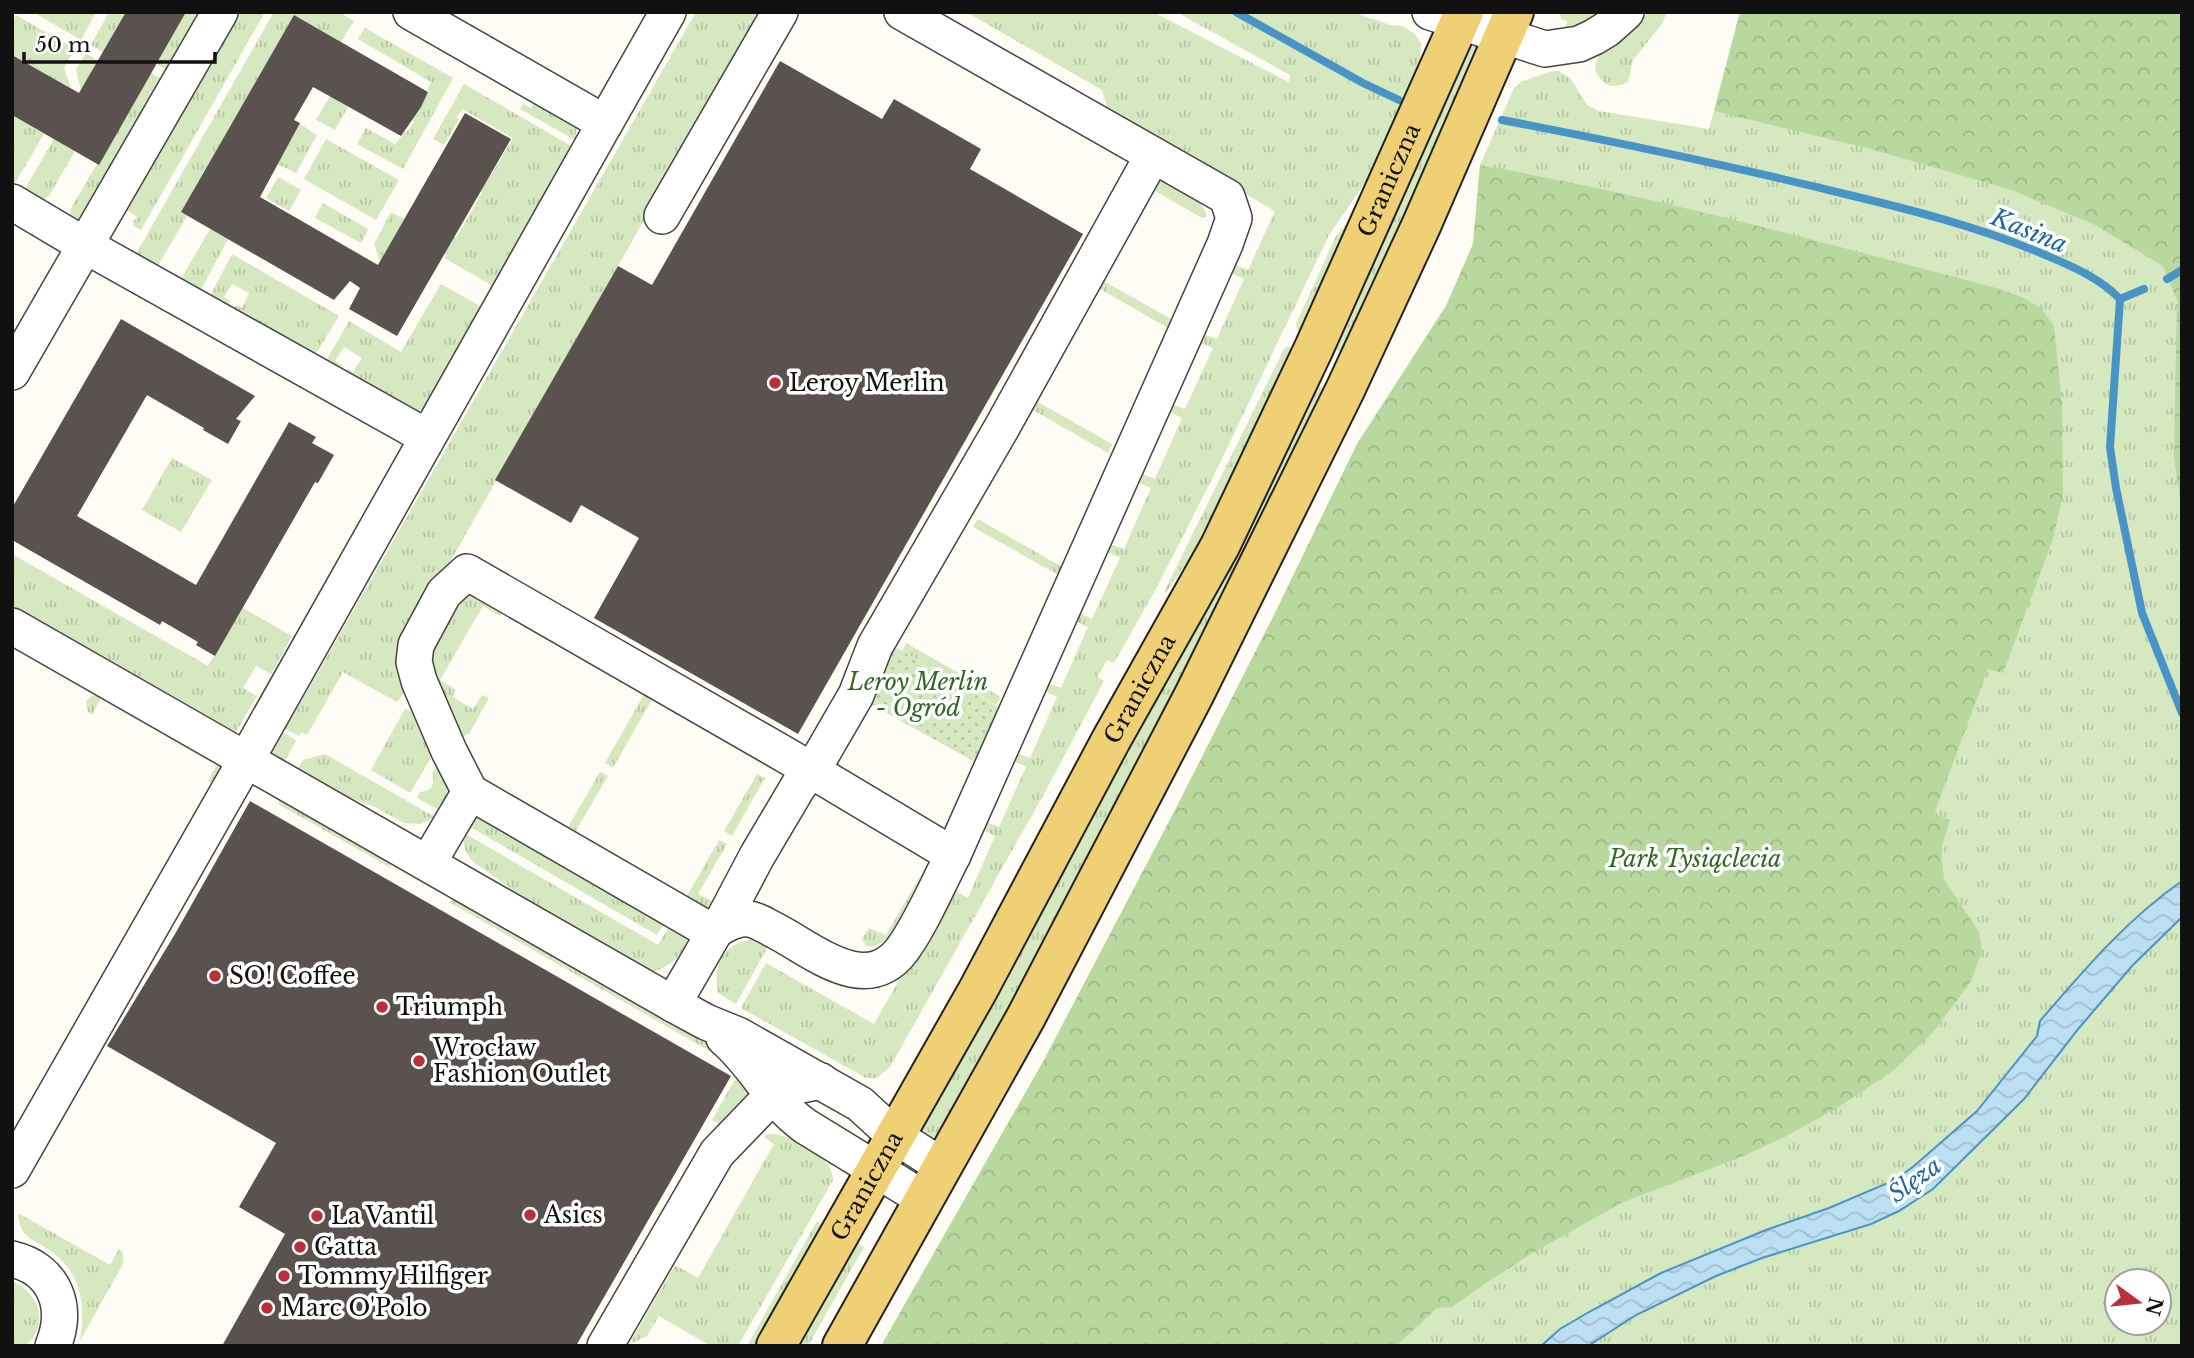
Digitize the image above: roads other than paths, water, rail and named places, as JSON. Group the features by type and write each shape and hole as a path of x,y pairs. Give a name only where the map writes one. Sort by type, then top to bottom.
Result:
{"main road":[{"name":"Graniczna","path":"776,1346 978,990 1111,740 1220,547 1314,348 1452,15"},
{"name":"Graniczna","path":"842,1346 1026,1017 1212,659 1345,390 1421,226 1509,25"}],"street":[{"path":"12,372 220,12"},
{"path":"411,12 605,123"},
{"path":"12,1170 668,12"},
{"path":"662,216 779,12"},
{"path":"716,930 737,920 749,919 841,967 863,971 891,961 902,950 953,855 1225,244 1234,218 1227,197 902,12"},
{"path":"1452,15 1509,25 1539,48 1579,44 1601,33 1626,12"},
{"path":"673,1004 757,856 799,786 812,771 856,695 875,646 1153,155"},
{"path":"12,202 427,437"},
{"path":"716,930 470,792 434,716 414,662 416,645 444,593 474,562 953,855"},
{"path":"12,626 673,1004 738,1035 860,1104 895,1136 933,1182"},
{"path":"428,863 470,792"},
{"path":"706,1022 739,1050 772,1096 788,1114 804,1126 876,1169 933,1182"},
{"path":"605,1346 718,1153 772,1096 786,1088 821,1081"},
{"path":"12,1259 38,1270 57,1296 61,1312 60,1329 53,1346"}],"water":[{"name":"Ślęza","path":"2182,881 2182,917 2132,966 2024,1099 1933,1189 1899,1211 1871,1224 1762,1258 1716,1276 1636,1315 1588,1346 1541,1346 1560,1329 1661,1273 1895,1180 1977,1111 2037,1036 2040,1021 2073,983 2124,929"}],"waterway":[{"name":"Kasina","path":"1236,12 1363,83 1399,100"},
{"name":"Kasina","path":"1502,120 1759,174 1945,220 1994,235 2053,258 2112,291 2120,299 2110,447 2116,488 2142,613 2182,713"},
{"path":"2167,279 2182,270"},
{"path":"2120,299 2144,289"}],"place":[{"name":"Leroy Merlin","path":"775,383"},
{"name":"SO! Coffee","path":"215,976"},
{"name":"Triumph","path":"382,1007"},
{"name":"Wrocław Fashion Outlet","path":"419,1061"},
{"name":"Asics","path":"530,1215"},
{"name":"La Vantil","path":"317,1216"},
{"name":"Gatta","path":"300,1247"},
{"name":"Tommy Hilfiger","path":"284,1276"},
{"name":"Marc O'Polo","path":"267,1308"}],"park label":[{"name":"Leroy Merlin - Ogród","path":"918,695"},
{"name":"Park Tysiąclecia","path":"1695,859"}]}
